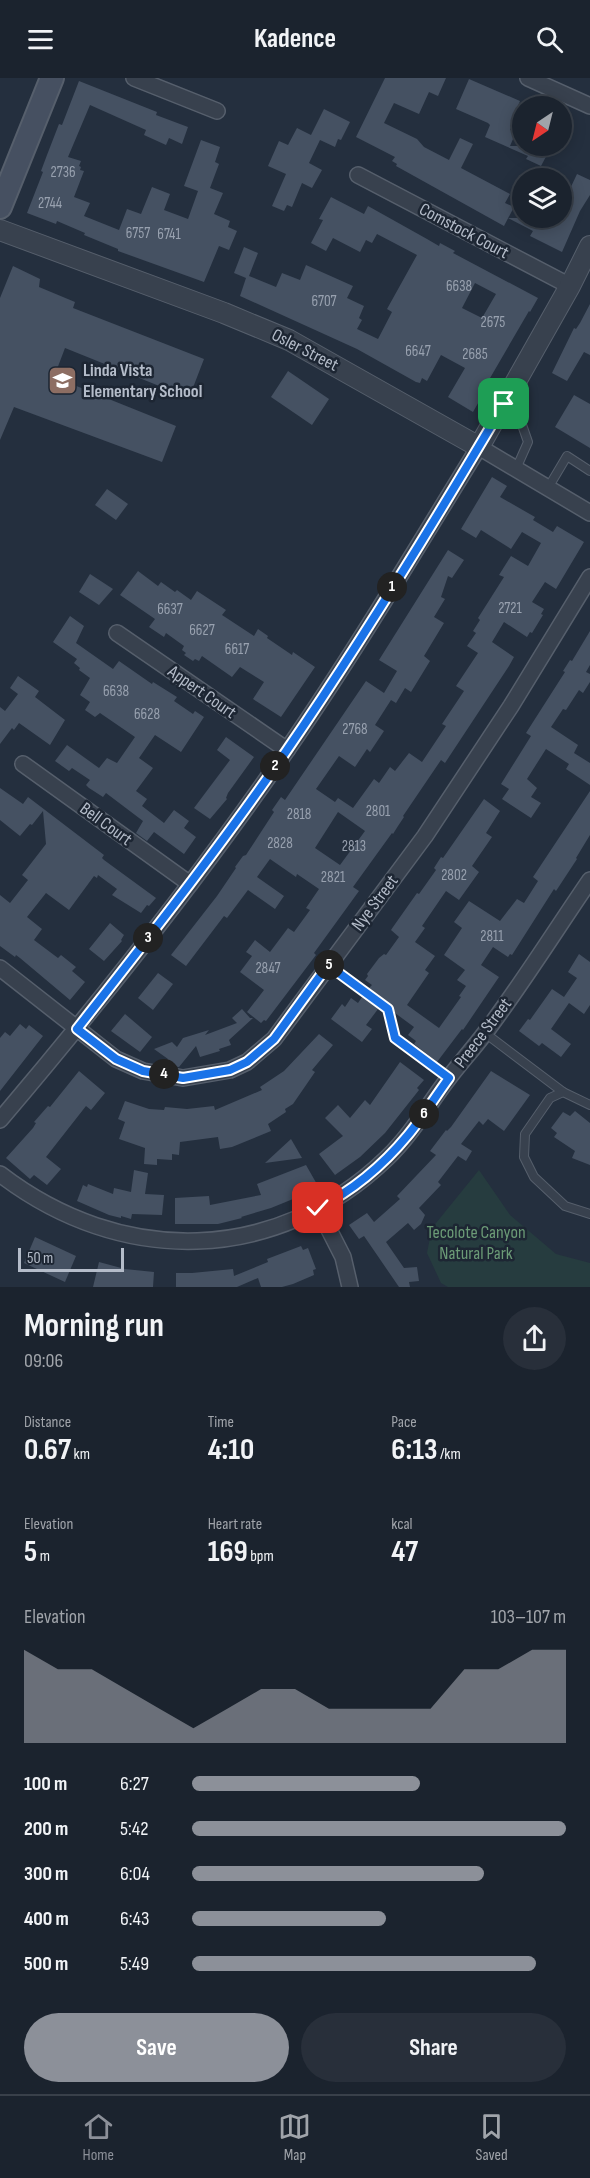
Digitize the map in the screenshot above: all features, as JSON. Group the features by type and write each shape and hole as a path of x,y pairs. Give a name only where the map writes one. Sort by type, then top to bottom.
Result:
{"main road":[{"path":"0,207 52,78"}],"street":[{"path":"134,78 216,111"},
{"path":"528,78 590,106"},
{"name":"Comstock Court","path":"358,175 570,286"},
{"name":"Osler Street","path":"0,230 224,313 289,340 479,447 590,513"},
{"path":"0,1120 77,1029 190,884 287,750 479,447 570,286 590,246"},
{"name":"Nye Street","path":"0,968 116,1059 143,1071 183,1078 230,1070 247,1062 274,1039 425,836 511,706 590,577"},
{"name":"Appert Court","path":"117,633 287,750"},
{"name":"Bell Court","path":"22,764 190,884"},
{"name":"Preece Street","path":"0,1174 21,1190 58,1212 119,1234 165,1241 203,1241 271,1229 318,1208 336,1199 387,1158 409,1134 485,1033 590,880"},
{"path":"318,1208 343,1257 350,1287"}],"lane":[{"path":"504,404 520,419 528,442 516,469"},
{"path":"548,488 567,456 590,471"},
{"path":"328,965 388,1009 395,1038 449,1078"},
{"path":"485,1033 562,1092 590,1105"},
{"path":"562,1092 550,1098 525,1134 524,1157 534,1177 565,1206 590,1214"}],"green space":[{"name":"Tecolote Canyon Natural Park","path":"479,1170 510,1215 556,1254 590,1263 590,1287 448,1287 441,1283 427,1253 432,1228"}],"building":[{"path":"385,78 446,78 438,96 429,92 419,114 394,103 384,123 417,139 424,147 449,160 460,138 473,144 461,168 510,194 505,203 512,206 512,211 504,226 396,166 397,164 392,161 395,157 356,137"},
{"path":"469,79 512,98 510,130 512,131 512,141 510,146 512,149 485,137 490,125 488,123 456,109"},
{"path":"79,81 188,127 182,144 169,138 166,145 144,135 146,130 90,105 68,157 81,161 80,170 84,171 74,197 90,203 84,216 119,230 127,209 141,214 152,187 170,194 164,210 188,219 198,191 184,186 201,140 220,147 215,162 219,164 210,188 223,193 214,214 230,221 228,227 237,231 229,250 219,246 204,282 118,251 57,221 56,224 27,213 59,124 62,125"},
{"path":"324,109 350,122 341,140 338,139 335,147 320,140 309,163 322,170 312,188 302,183 292,207 287,205 284,211 272,206 286,174 268,166 279,141 288,145 297,128 311,135"},
{"path":"528,156 546,156 541,166 526,159"},
{"path":"577,174 590,180 590,195 580,211 562,252 530,236 533,231 527,228 572,228 572,185"},
{"path":"331,197 364,214 368,206 439,246 440,243 455,251 453,253 538,298 479,397 481,398 473,412 448,397 465,368 441,355 427,381 422,378 420,383 416,382 357,349 240,296 246,278 234,273 244,247 258,253 249,276 276,287 282,273 300,280 306,265 353,286 347,298 364,306 359,318 362,320 357,329 378,339 392,312 387,309 417,255 377,234 372,243 366,240 360,252 333,238 326,251 311,243 323,220 319,219","holes":["475,283 496,294 482,318 462,308"]},
{"path":"13,266 40,279 39,287 75,302 73,308 204,359 189,398 65,348 54,377 176,426 162,462 14,407 0,440 0,298"},
{"path":"590,304 590,355 584,352 567,381 552,373 574,328 576,329 580,323"},
{"path":"288,371 329,399 312,425 271,397"},
{"path":"574,395 590,404 590,448 555,427"},
{"path":"492,477 507,486 500,497 535,517 533,520 553,532 557,526 584,542 556,589 545,582 532,602 544,609 532,633 530,632 527,637 504,622 492,642 514,657 509,666 445,763 441,760 393,834 353,887 359,891 314,953 316,955 266,1021 261,1023 247,1012 264,990 240,972 252,956 246,952 255,940 270,952 288,928 294,932 310,910 306,908 319,889 270,859 257,877 284,896 275,909 248,890 227,918 224,916 186,966 171,955 217,896 274,812 272,810 281,797 285,800 366,681 384,693 397,671 379,660 448,550 464,560 452,578 448,576 441,597 445,599 434,617 444,623 424,656 430,661 411,692 405,688 396,703 391,700 375,725 384,731 370,752 367,749 355,767 339,756 316,789 335,802 338,798 353,808 374,779 379,783 390,767 395,771 409,753 422,762 446,726 442,724 464,691 456,686 478,653 467,646 476,633 473,631 480,620 478,618 504,577 499,575 511,556 528,566 541,543 522,532 511,549 481,530 476,538 461,529","holes":["338,812 365,831 340,865 315,848"]},
{"path":"107,489 128,504 116,520 95,505"},
{"path":"138,571 158,586 161,582 191,600 197,591 226,610 222,615 254,636 258,629 292,655 293,652 315,667 281,717 253,699 264,682 240,667 232,677 202,656 199,661 195,659 193,661 184,655 186,653 182,650 184,646 166,633 164,637 149,627 155,619 120,595"},
{"path":"90,574 113,589 99,605 79,592"},
{"path":"70,616 84,626 76,643 113,669 119,661 152,684 153,682 177,697 174,701 193,714 195,711 204,717 181,752 155,735 139,758 153,768 136,791 147,799 142,806 164,823 174,810 189,821 184,828 196,837 184,854 154,832 147,841 136,833 143,821 106,793 103,797 89,788 86,785 90,780 72,768 69,771 55,761 67,745 99,768 107,758 117,763 135,737 100,713 95,717 85,710 90,702 80,695 90,678 74,663 77,659 53,642"},
{"path":"590,631 590,665 586,672 590,674 590,682 583,693 579,690 551,727 578,745 574,753 590,763 590,785 566,769 569,764 546,749 527,779 537,788 531,797 541,803 531,818 502,799 509,789 501,784 531,736 526,733"},
{"path":"18,676 39,691 35,697 65,720 50,745 19,723 14,730 12,728 0,744 0,707 5,711 18,694 10,688"},
{"path":"226,737 254,757 228,793 227,799 210,819 194,808 230,760 217,750"},
{"path":"0,788 23,804 28,797 104,855 102,858 104,860 156,898 141,913 112,895 117,889 98,875 97,878 94,876 69,910 46,893 27,917 42,929 34,940 58,958 61,955 76,967 72,971 85,982 70,1000 20,958 0,946 0,895 10,903 28,880 22,875 46,844 43,811 20,836 0,820"},
{"path":"590,791 590,835 577,859 556,891 554,889 512,955 508,957 493,947 481,965 499,977 463,1030 437,1062 414,1044 416,1041 408,1035 414,1027 395,1013 392,1005 369,988 372,985 365,980 379,958 386,955 399,937 391,930 417,893 419,894 436,870 434,868 441,857 443,858 484,799 500,811 486,833 492,837 472,866 479,872 459,900 446,891 422,926 425,928 415,942 435,956 425,970 429,973 407,1005 439,1028 466,986 457,980 465,970 444,955 462,928 454,922 469,901 500,921 517,899 524,903 538,881 533,877"},
{"path":"110,923 124,935 122,941 104,961 89,949"},
{"path":"579,954 590,962 590,1005 584,1014 569,1003 551,1029 571,1044 561,1057 542,1043 539,1046 519,1031 528,1019 530,1020 552,989 564,997 577,978 568,972"},
{"path":"158,973 173,984 153,1010 138,998"},
{"path":"362,997 378,1009 366,1025 372,1029 362,1042 331,1019 342,1004 345,1007 351,998 358,1003"},
{"path":"242,1009 250,1018 253,1018 229,1040 231,1045 200,1057 196,1046 179,1067 163,1065 168,1059 154,1049 172,1042 177,1047 183,1038 209,1030 205,1035 237,1023 232,1018"},
{"path":"125,1014 152,1037 140,1052 111,1031"},
{"path":"20,1024 26,1029 29,1025 43,1036 0,1091 0,1038 5,1032 10,1036"},
{"path":"319,1034 333,1045 312,1070 315,1072 293,1104 285,1109 286,1112 268,1124 271,1131 232,1147 220,1149 218,1137 180,1142 179,1155 172,1154 172,1160 157,1159 157,1165 144,1164 145,1148 119,1139 125,1122 118,1119 125,1101 149,1109 214,1106 215,1110 262,1090 260,1087 284,1071"},
{"path":"400,1062 424,1080 417,1088 419,1090 385,1133 360,1157 335,1175 319,1154 343,1136 325,1118 338,1105 350,1118 365,1100 370,1105"},
{"path":"79,1071 105,1093 91,1110 86,1106 46,1157 61,1169 47,1185 34,1175 30,1179 6,1158"},
{"path":"491,1071 530,1095 504,1131 488,1119 483,1125 479,1121 461,1144 472,1151 466,1161 458,1156 438,1182 441,1185 419,1208 425,1215 421,1224 414,1230 408,1223 386,1242 404,1268 417,1267 419,1281 409,1282 410,1287 399,1287 364,1236 359,1239 349,1225 367,1213 374,1222 400,1199 397,1196 436,1155 430,1151 451,1127"},
{"path":"575,1111 590,1123 590,1165 572,1158 575,1151 554,1137 557,1133 551,1128 563,1112 570,1116"},
{"path":"291,1139 302,1158 265,1163"},
{"path":"306,1165 318,1186 298,1197 242,1218 218,1224 175,1224 175,1198 209,1196 210,1205 261,1195 257,1184"},
{"path":"134,1170 148,1173 145,1194 164,1195 162,1215 132,1214 131,1219 121,1216 121,1218 77,1201 83,1185 87,1187 88,1184 113,1194 114,1188 131,1192"},
{"path":"35,1237 76,1256 65,1282 24,1263"},
{"path":"301,1246 303,1250 308,1248 316,1269 313,1270 314,1275 293,1284 282,1287 261,1287 258,1278 237,1287 176,1287 176,1273 233,1269 234,1276 268,1262 267,1259"},
{"path":"99,1262 125,1269 154,1272 153,1287 93,1287"}],"place":[{"name":"Linda Vista Elementary School","path":"62,380"}],"route":[{"path":"318,1208 336,1199 387,1158 409,1134 449,1078 395,1038 388,1009 328,965 274,1039 247,1062 230,1070 183,1078 143,1071 116,1059 77,1029 190,884 287,750 359,639 504,404"}]}
